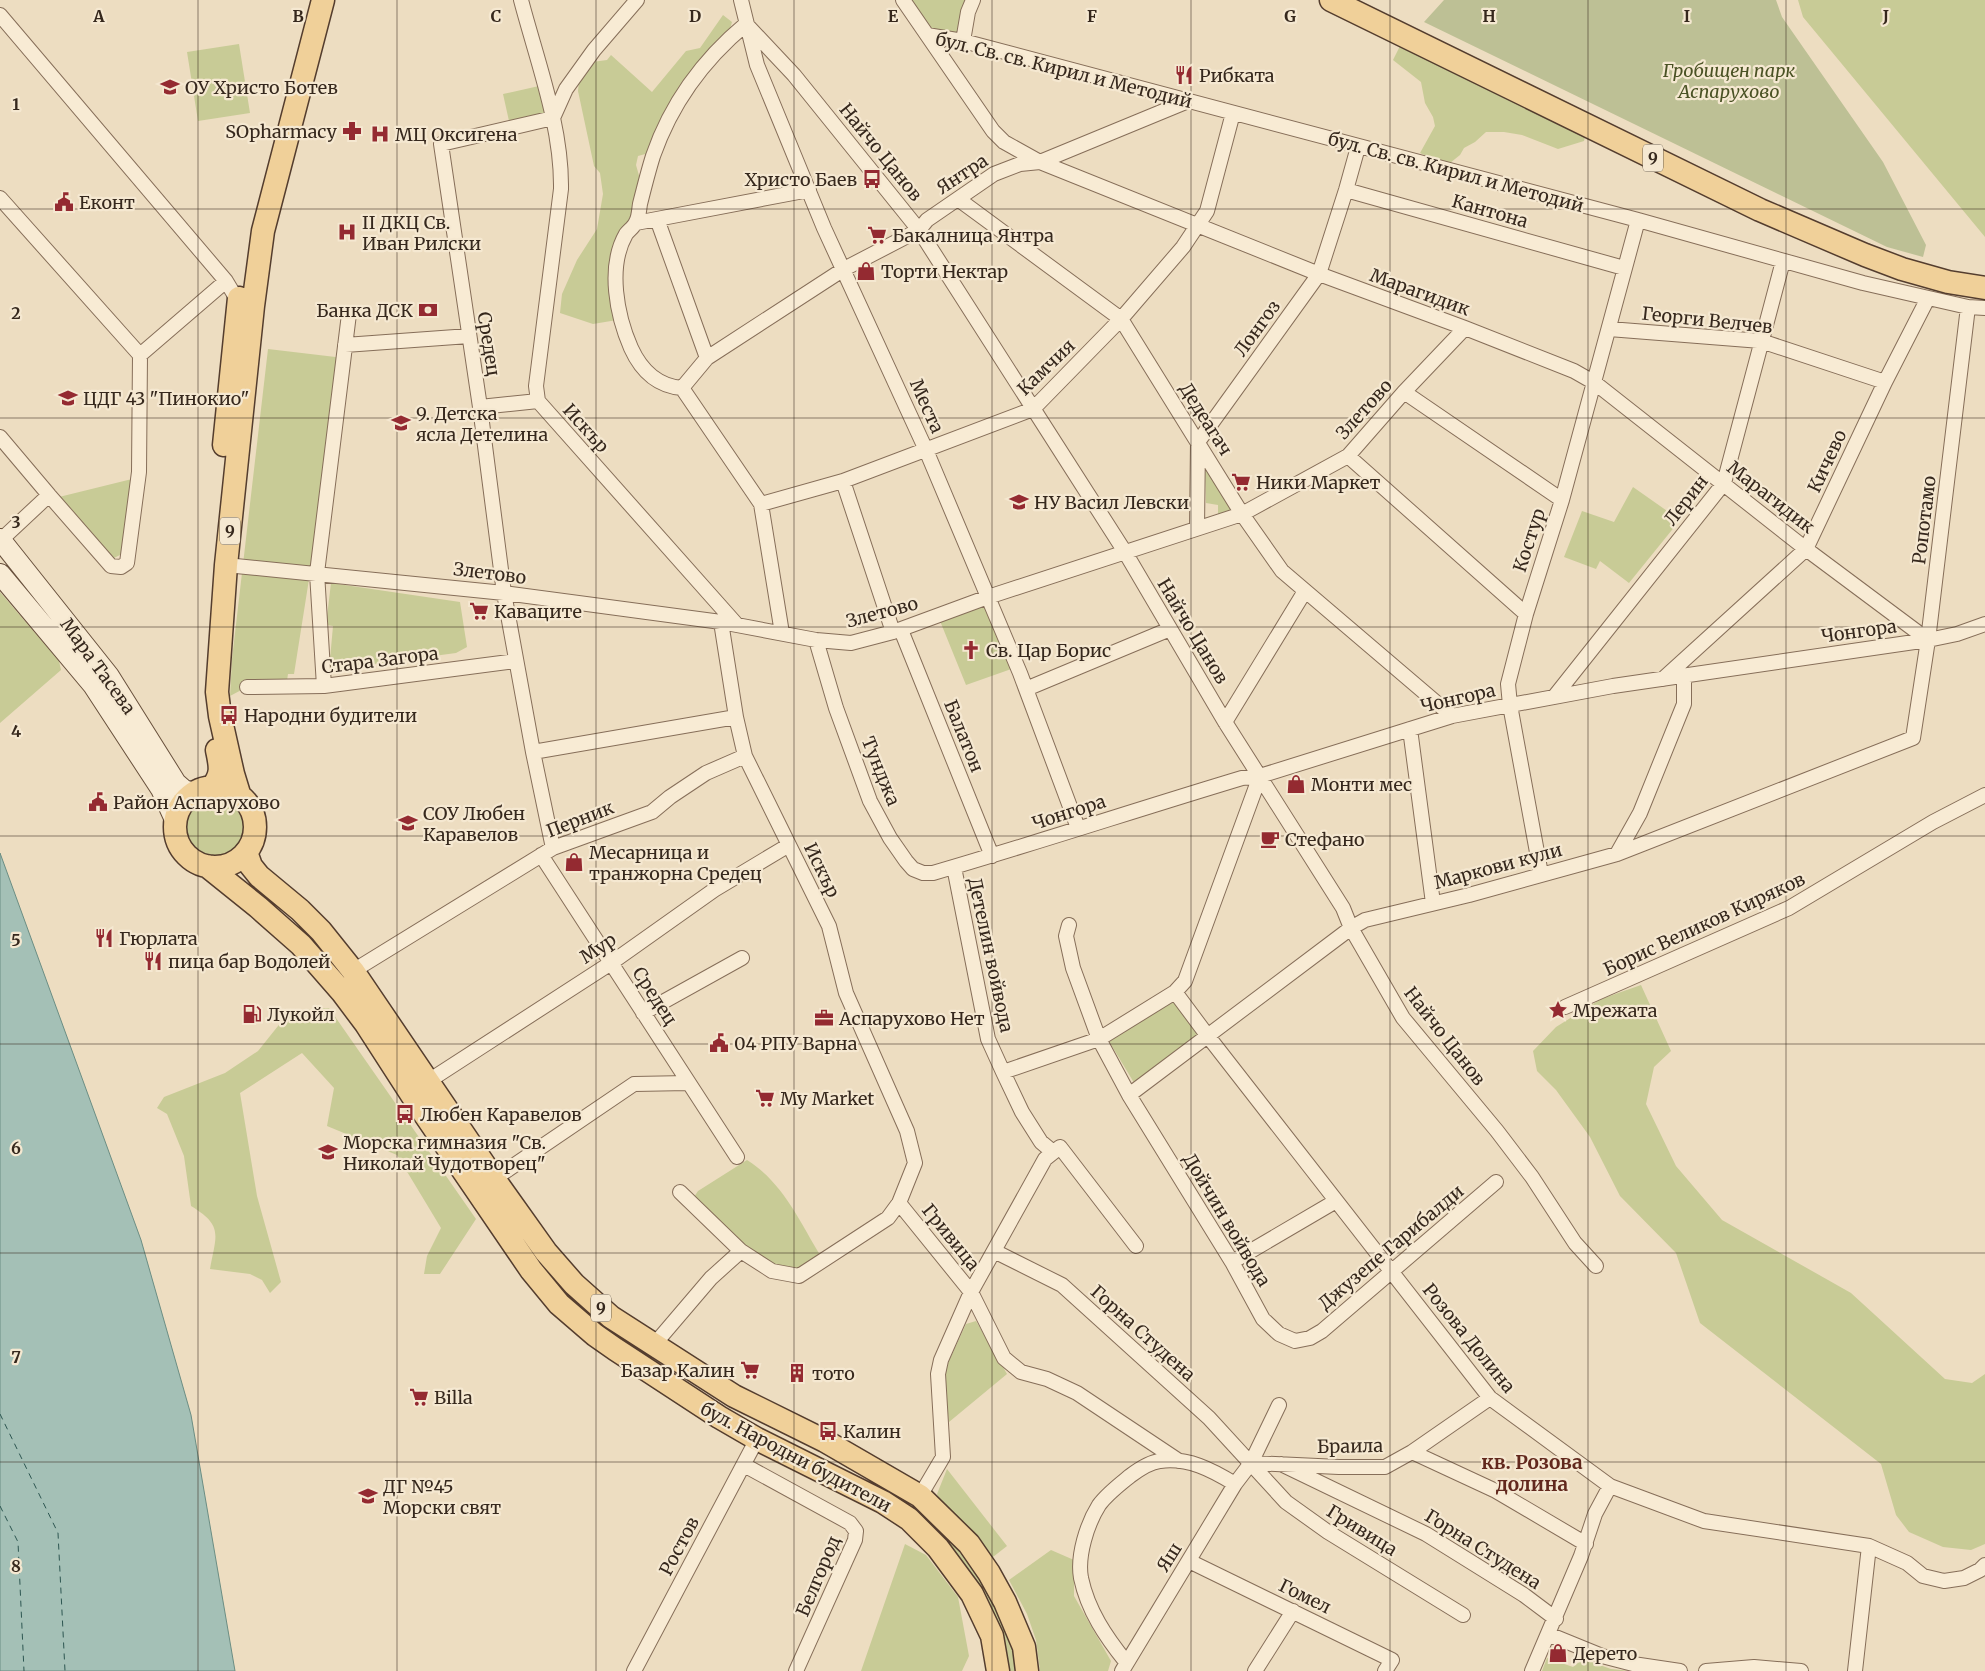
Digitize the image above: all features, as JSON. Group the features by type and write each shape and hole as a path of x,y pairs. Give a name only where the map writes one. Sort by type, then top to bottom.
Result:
{"main road":[{"name":"9","path":"246,852 253,839 254,823 250,809 240,797 220,716 217,692 250,228 308,0"},
{"name":"9","path":"207,866 192,859 181,848 175,832 175,820 180,808 219,779 221,768 204,691 213,552 246,304 323,0"},
{"name":"9","path":"1331,0 1760,210 1902,269 1948,282 1985,288"},
{"name":"Мара Тасева","path":"0,539 110,676 176,783 184,790 203,790"},
{"name":"Мара Тасева","path":"0,574 93,685 160,790 175,820"},
{"path":"203,790 227,789 240,797"},
{"path":"207,866 218,867 228,864 238,860 246,852"},
{"name":"бул. Народни будители","path":"246,852 250,866 259,876 300,910 353,971 494,1179 546,1252 574,1284 611,1317 653,1346 734,1396 825,1441 920,1496 969,1544 989,1573 1006,1602 1024,1647 1027,1671"},
{"name":"бул. Народни будители","path":"207,866 236,888 301,945 342,992 366,1024 526,1262 559,1304 595,1335 719,1417 757,1439 884,1502 909,1519 938,1548 972,1594 992,1636 998,1671"}],"street":[{"name":"Искър","path":"521,0 552,118 561,169 561,189 536,386 538,401 737,625"},
{"path":"552,118 566,89 599,44 637,0"},
{"name":"Места","path":"741,0 758,64 824,228 926,450 1026,689 1078,828"},
{"name":"Марагидик","path":"903,0 993,131 1004,142 1040,162 1319,274 1574,371 1595,383 1806,548 1928,640"},
{"path":"963,40 968,12 973,0"},
{"path":"0,14 246,304"},
{"path":"746,24 728,39 701,69 680,98 653,155 636,223 626,234 620,251 616,275 617,304 623,330 637,360 646,372 669,387 682,388 761,504 782,633"},
{"name":"Найчо Цанов","path":"746,24 794,75 919,230 1124,552 1225,722 1343,908 1351,928 1402,1018 1497,1131 1532,1178 1575,1243 1596,1266"},
{"name":"бул. Св. св. Кирил и Методий","path":"927,35 963,40 1358,147 1638,220 1863,283 1968,307 1985,308"},
{"name":"Янтра","path":"682,388 707,358 844,269 919,230 927,220 994,174 1020,164 1040,162 1188,101"},
{"name":"Камчия","path":"761,504 843,481 1033,409 1121,319 1183,247 1199,225 1207,211 1233,113"},
{"name":"Средец","path":"552,118 441,144 480,407 504,593 533,752 547,852 611,963 737,1157"},
{"name":"Лонгоз","path":"1198,442 1319,274 1358,147"},
{"path":"636,223 809,190"},
{"name":"Кантона","path":"1346,190 1624,268"},
{"path":"0,198 140,355 139,472 128,559 124,565 118,568 111,566 0,437"},
{"name":"Дедеагач","path":"958,199 1121,319 1242,514 1282,571 1452,716"},
{"path":"657,219 707,358"},
{"name":"Костур","path":"1542,874 1510,705 1508,684 1526,614 1562,500 1595,383 1638,220"},
{"name":"Лерин","path":"1554,697 1724,483 1783,261"},
{"path":"140,355 226,281"},
{"name":"Кичево","path":"1663,679 1806,548 1885,382 1928,298"},
{"name":"Ропотамо","path":"1913,738 1928,640 1968,307"},
{"path":"324,686 317,573 349,314"},
{"name":"Злетово","path":"226,565 504,593 721,622 816,640 851,643 897,631 988,597 1242,514 1348,456 1404,392 1465,328"},
{"name":"Георги Велчев","path":"1609,329 1762,341 1885,382"},
{"path":"345,345 469,336"},
{"path":"1404,392 1562,500"},
{"path":"480,407 538,401"},
{"path":"1197,528 1198,442"},
{"path":"1348,456 1526,614"},
{"name":"Балатон","path":"843,481 897,631 992,856"},
{"path":"0,539 49,495"},
{"path":"1225,722 1305,591"},
{"name":"Искър","path":"721,622 736,717 746,756 829,926 846,993 907,1131 915,1163 899,1203"},
{"name":"Чонгора","path":"954,867 1242,778 1260,776 1452,716 1663,679 1928,640 1958,634 1985,624"},
{"path":"1026,689 1170,629"},
{"name":"Тунджа","path":"816,640 836,708 870,800 890,838 913,869 923,873 934,873 954,867"},
{"name":"Стара Загора","path":"247,687 324,686 516,661"},
{"path":"1617,854 1640,813 1684,704 1684,676"},
{"path":"533,752 736,717"},
{"path":"1410,729 1433,903"},
{"name":"Маркови кули","path":"1129,1095 1351,928 1365,920 1617,854 1913,738"},
{"name":"Перник","path":"353,971 547,852 652,812 670,796 706,774 746,756"},
{"path":"1002,1072 1099,1039 1175,992 1185,981 1260,776"},
{"name":"Борис Великов Киряков","path":"1566,1007 1789,908 1934,822 1985,796"},
{"name":"Мур","path":"427,1082 611,963 714,890 789,845"},
{"name":"Детелин войвода","path":"954,867 983,1018 988,1039 1002,1072 1041,1142 1056,1150 1136,1246"},
{"path":"1069,925 1066,936 1073,968 1099,1039 1129,1095"},
{"path":"643,1013 742,958"},
{"name":"Розова Долина","path":"1175,992 1490,1398 1610,1486 1704,1521 1869,1546 1907,1563 1923,1576 1944,1581 1964,1578 1980,1570 1985,1565"},
{"path":"494,1179 634,1084 688,1083"},
{"name":"Дойчин войвода","path":"1129,1095 1232,1262 1263,1319 1270,1328 1295,1341 1310,1338"},
{"path":"920,1496 943,1457 938,1374 941,1360 971,1292 1045,1159 1056,1150"},
{"name":"Джузепе Гарибалди","path":"1310,1338 1322,1330 1496,1182"},
{"name":"Гривица","path":"680,1192 741,1250 772,1271 799,1276 888,1218 899,1203 971,1292 1004,1358 1020,1372 1047,1379 1077,1393 1179,1461"},
{"path":"1232,1262 1336,1201"},
{"path":"653,1346 711,1278 741,1250"},
{"name":"Горна Студена","path":"994,1251 1062,1284 1209,1418 1252,1463"},
{"name":"Браила","path":"1252,1463 1385,1467 1412,1452 1490,1398"},
{"path":"1252,1463 1280,1405"},
{"name":"Ростов","path":"634,1671 757,1439"},
{"path":"1412,1452 1496,1491 1586,1544"},
{"path":"1124,1666 1095,1618 1081,1578 1081,1558 1086,1537 1100,1505 1122,1482 1141,1468 1159,1461 1179,1461 1201,1465 1235,1484"},
{"name":"Гривица","path":"1252,1463 1286,1502 1322,1528 1463,1615"},
{"name":"Яш","path":"1124,1666 1235,1484 1252,1463"},
{"name":"Горна Студена","path":"1281,1464 1426,1534 1524,1595 1556,1619"},
{"name":"Белгород","path":"744,1465 850,1523 856,1531 855,1540 796,1671"},
{"path":"1532,1671 1556,1619 1586,1544 1595,1514 1610,1486"},
{"path":"1855,1671 1869,1546"},
{"name":"Гомел","path":"1189,1561 1392,1660 1385,1671"},
{"path":"1255,1671 1294,1611"},
{"path":"1548,1634 1602,1656 1633,1664 1680,1671"},
{"path":"1706,1671 1754,1666 1801,1671"}],"green space":[{"path":"903,0 973,0 963,41 927,35"},
{"name":"Гробищен парк Аспарухово","path":"1444,0 1776,0 1782,17 1883,162 1926,245 1923,257 1887,247 1424,22"},
{"path":"1798,0 1985,0 1985,237 1803,17"},
{"path":"723,15 732,22 730,29 649,153 638,156 636,165 640,179 630,222 622,234 617,320 593,324 560,313 562,294 577,260 597,229 603,194 600,173 594,166 578,91 579,81 592,62 607,60 611,55 652,92 686,51 700,48"},
{"path":"239,44 250,113 198,121 187,52"},
{"path":"1401,44 1587,129 1584,141 1558,149 1522,135 1486,132 1475,142 1464,148 1460,155 1450,163 1420,153 1435,126 1433,117 1425,103 1421,82 1393,60"},
{"path":"539,86 545,113 509,121 503,94"},
{"path":"268,349 344,358 294,674 288,674 286,687 247,687 230,696 232,659"},
{"path":"1205,466 1235,509 1218,515 1218,505 1206,503"},
{"path":"132,479 122,554 112,559 59,497"},
{"path":"1633,487 1680,520 1629,583 1600,561 1596,569 1564,557 1582,511 1614,522"},
{"path":"331,583 460,602 467,647 456,653 329,670 333,626 326,625"},
{"path":"0,592 59,661 61,670 0,723"},
{"path":"988,597 1017,667 966,685 938,616"},
{"path":"214,796 226,799 236,805 242,815 245,827 242,839 236,849 226,855 214,858 202,855 192,849 186,839 183,827 186,815 192,805 202,799"},
{"path":"1641,985 1671,1051 1654,1067 1646,1104 1676,1166 1722,1220 1851,1293 1945,1379 1972,1383 1985,1374 1985,1544 1971,1550 1943,1547 1909,1532 1896,1515 1881,1464 1700,1323 1676,1253 1620,1196 1590,1137 1556,1090 1537,1071 1533,1051 1556,1027 1601,999"},
{"path":"1175,998 1201,1037 1136,1086 1107,1038"},
{"path":"329,1008 476,1219 440,1274 424,1274 427,1256 441,1228 397,1155 327,1126 334,1088 302,1053 240,1093 257,1196 281,1282 270,1293 262,1280 250,1274 210,1269 215,1232 209,1220 191,1206 184,1156 167,1114 157,1108 164,1097 225,1073 258,1051 290,1011"},
{"path":"747,1160 760,1169 780,1191 820,1255 797,1271 774,1267 760,1259 694,1197 698,1191"},
{"path":"976,1321 1007,1374 949,1422 944,1380 948,1363 966,1324"},
{"path":"947,1469 1007,1546 993,1557 975,1534 939,1499 937,1494"},
{"path":"924,1516 949,1538 991,1594 1016,1648 1019,1671 1006,1671 923,1523"},
{"path":"905,1544 926,1555 958,1597 969,1656 962,1671 861,1671"},
{"path":"1051,1550 1074,1560 1074,1596 1111,1661 1108,1671 1040,1671 1036,1640 1027,1614 1009,1580"},
{"path":"1547,1658 1573,1667 1583,1659 1611,1669 1632,1671 1542,1671"}],"water":[{"path":"0,853 141,1240 191,1415 235,1671 0,1671"}],"ferry route":[{"path":"0,1414 58,1533 65,1671"},
{"path":"0,1506 18,1542 24,1671"}],"place":[{"name":"Рибката","path":"1184,75"},
{"name":"ОУ Христо Ботев","path":"170,87"},
{"name":"SOpharmacy","path":"352,131"},
{"name":"МЦ Оксигена","path":"380,134"},
{"name":"Христо Баев","path":"872,179"},
{"name":"Еконт","path":"64,202"},
{"name":"II ДКЦ Св. Иван Рилски","path":"347,232"},
{"name":"Бакалница Янтра","path":"877,235"},
{"name":"Торти Нектар","path":"866,271"},
{"name":"Банка ДСК","path":"428,310"},
{"name":"ЦДГ 43 \"Пинокио\"","path":"68,398"},
{"name":"9. Детска ясла Детелина","path":"401,423"},
{"name":"Ники Маркет","path":"1241,482"},
{"name":"НУ Васил Левски","path":"1019,502"},
{"name":"Каваците","path":"479,611"},
{"name":"Св. Цар Борис","path":"971,650"},
{"name":"Народни будители","path":"229,715"},
{"name":"Монти мес","path":"1296,784"},
{"name":"Район Аспарухово","path":"98,802"},
{"name":"СОУ Любен Каравелов","path":"408,823"},
{"name":"Стефано","path":"1270,839"},
{"name":"Месарница и транжорна Средец","path":"574,862"},
{"name":"Гюрлата","path":"104,938"},
{"name":"пица бар Водолей","path":"153,961"},
{"name":"Мрежата","path":"1558,1010"},
{"name":"Лукойл","path":"252,1014"},
{"name":"Аспарухово Нет","path":"824,1018"},
{"name":"04 РПУ Варна","path":"719,1043"},
{"name":"My Market","path":"765,1098"},
{"name":"Любен Каравелов","path":"405,1114"},
{"name":"Морска гимназия \"Св. Николай Чудотворец\"","path":"328,1152"},
{"name":"Базар Калин","path":"750,1370"},
{"name":"тото","path":"797,1373"},
{"name":"Billa","path":"419,1397"},
{"name":"Калин","path":"828,1431"},
{"name":"ДГ №45 Морски свят","path":"368,1496"},
{"name":"Дерето","path":"1558,1653"}],"district":[{"name":"кв. Розова долина","path":"1532,1473"}]}
